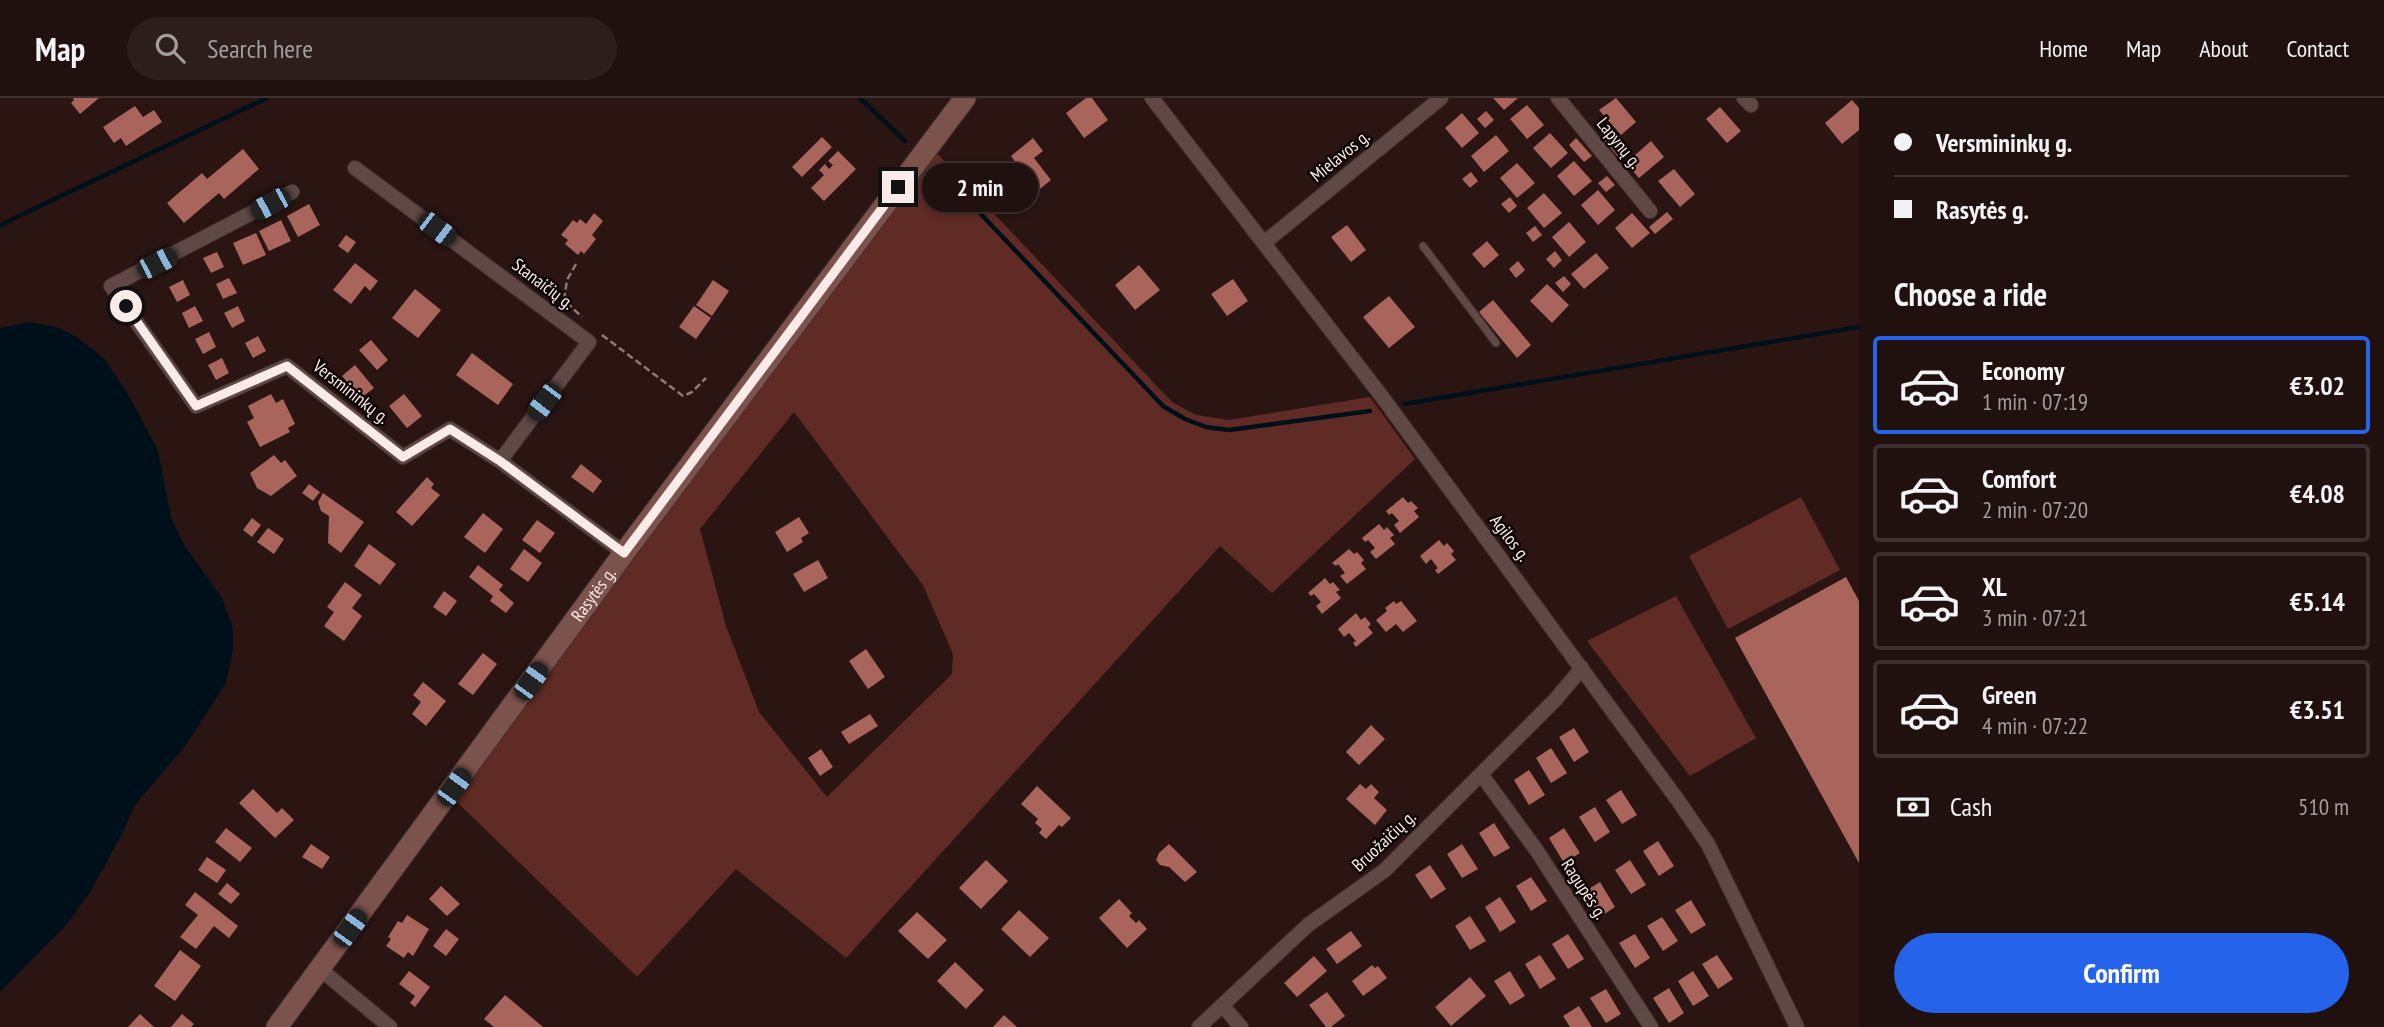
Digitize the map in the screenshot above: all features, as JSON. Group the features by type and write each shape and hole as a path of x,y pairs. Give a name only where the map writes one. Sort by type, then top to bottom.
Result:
{"main road":[{"name":"Rasytės g.","path":"277,1027 624,553 965,98"}],"street":[{"name":"Agilos g.","path":"1152,98 1375,387 1708,844 1797,1027"},
{"name":"Mielavos g.","path":"1264,243 1441,98"},
{"name":"Lapynų g.","path":"1558,98 1650,211"},
{"name":"Stanaičių g.","path":"355,168 589,342 500,461"},
{"name":"Versmininkų g.","path":"292,192 111,286 196,406 287,366 403,457 450,429 500,461 624,553"},
{"name":"Bruožaičių g.","path":"1199,1027 1308,925 1385,870 1555,700 1582,668"},
{"name":"Ragupės g.","path":"1481,774 1537,851 1651,1027"},
{"path":"320,968 390,1027"},
{"path":"1222,1005 1241,1027"}],"lane":[{"path":"1423,246 1496,343"}],"path":[{"path":"576,264 567,280 564,300 583,319"},
{"path":"593,328 684,396 706,378"}],"shaded area":[{"path":"933,149 1172,402 1196,415 1229,420 1370,397 1415,459 1272,593 1220,546 846,958 736,869 637,977 456,801","holes":["794,412 923,585 953,654 952,674 827,797 759,712 726,626 700,529"]},
{"path":"1801,497 1840,570 1728,629 1689,556"},
{"path":"1676,596 1756,738 1690,776 1587,641"}],"water":[{"path":"29,322 57,327 75,336 104,358 126,391 158,450 171,517 185,546 222,598 233,628 233,651 226,683 186,745 134,806 92,889 67,924 0,992 0,328"}],"building":[{"path":"73,98 99,98 80,114 71,103"},
{"path":"1086,98 1092,98 1108,120 1084,138 1066,113"},
{"path":"1493,98 1518,98 1504,110"},
{"path":"1616,98 1636,122 1621,135 1599,110"},
{"path":"1852,100 1859,108 1859,130 1842,144 1825,123"},
{"path":"1527,105 1544,125 1527,139 1510,119"},
{"path":"135,106 143,117 154,110 162,122 126,146 121,138 114,143 103,127"},
{"path":"1720,107 1741,131 1727,143 1706,119"},
{"path":"1486,111 1494,120 1485,128 1477,119"},
{"path":"1462,113 1479,133 1462,148 1445,128"},
{"path":"1550,133 1568,153 1551,168 1533,148"},
{"path":"1611,134 1627,152 1619,158 1604,140"},
{"path":"1496,135 1509,151 1484,172 1471,156"},
{"path":"822,137 832,147 802,177 792,167"},
{"path":"1033,138 1043,151 1034,158 1051,180 1030,197 1024,188 1031,183 1011,156"},
{"path":"1576,138 1592,156 1584,162 1569,145"},
{"path":"1651,141 1664,157 1639,178 1626,163"},
{"path":"243,149 259,169 224,199 219,193 184,223 167,203 202,173 207,179"},
{"path":"838,151 856,169 824,201 811,188 824,175 819,170 825,164 829,169 833,165 828,161"},
{"path":"1574,161 1592,181 1574,196 1557,176"},
{"path":"1517,163 1535,183 1517,198 1500,178"},
{"path":"1674,169 1695,194 1680,207 1658,181"},
{"path":"1471,172 1478,181 1470,188 1462,179"},
{"path":"1607,176 1615,185 1606,192 1598,183"},
{"path":"1598,190 1615,210 1598,225 1581,205"},
{"path":"1544,193 1562,213 1544,228 1527,208"},
{"path":"1510,197 1517,206 1509,213 1501,204"},
{"path":"309,204 320,225 298,237 287,216"},
{"path":"1667,212 1673,219 1655,234 1649,227"},
{"path":"594,213 603,221 592,235 596,239 584,254 581,251 578,255 565,244 568,240 561,235 573,220 577,223 580,219 586,224"},
{"path":"1632,213 1650,233 1632,248 1615,228"},
{"path":"281,220 291,241 269,251 259,231"},
{"path":"1569,222 1586,242 1569,257 1552,237"},
{"path":"1347,225 1366,250 1351,262 1331,237"},
{"path":"1535,226 1542,235 1533,242 1526,233"},
{"path":"256,233 266,255 243,265 233,243"},
{"path":"346,235 356,242 348,253 338,246"},
{"path":"1487,241 1499,255 1484,268 1472,254"},
{"path":"1555,251 1562,260 1554,268 1546,259"},
{"path":"217,252 224,267 211,273 203,258"},
{"path":"1596,253 1609,268 1584,289 1571,274"},
{"path":"1518,261 1525,270 1516,278 1509,269"},
{"path":"355,263 378,281 370,291 365,286 351,304 333,290"},
{"path":"1139,265 1160,290 1135,310 1115,285"},
{"path":"1564,276 1571,284 1563,292 1555,283"},
{"path":"229,278 237,293 223,299 216,284"},
{"path":"1233,279 1248,301 1227,316 1211,294"},
{"path":"183,280 190,295 177,302 169,287"},
{"path":"713,280 729,291 712,316 696,305"},
{"path":"1547,284 1569,305 1552,323 1530,301"},
{"path":"415,289 441,310 418,338 392,318"},
{"path":"1389,296 1415,327 1389,348 1363,317"},
{"path":"1493,300 1531,345 1517,358 1479,312"},
{"path":"195,306 203,321 189,328 182,313"},
{"path":"238,306 245,321 232,328 224,313"},
{"path":"694,306 711,318 696,339 679,327"},
{"path":"209,332 216,347 203,354 195,339"},
{"path":"258,336 266,351 253,358 245,343"},
{"path":"371,340 388,360 377,370 359,350"},
{"path":"472,353 513,384 498,405 456,375"},
{"path":"222,358 229,373 216,380 208,365"},
{"path":"355,365 374,388 361,398 342,376"},
{"path":"271,394 276,403 283,399 295,424 288,428 290,432 260,447 247,422 254,418 248,406"},
{"path":"404,394 422,416 407,428 389,406"},
{"path":"274,455 281,463 285,460 297,476 271,496 257,488 250,473"},
{"path":"581,464 602,481 593,493 571,477"},
{"path":"427,477 434,484 431,488 440,495 412,526 396,512"},
{"path":"309,484 320,492 313,501 302,493"},
{"path":"323,493 364,522 341,553 328,543 329,516 321,511 318,502"},
{"path":"1403,497 1418,508 1414,511 1419,517 1400,533 1394,525 1399,521 1386,511"},
{"path":"483,513 503,529 485,553 464,537"},
{"path":"799,517 809,533 801,538 803,542 787,552 775,532"},
{"path":"252,518 261,525 252,537 243,530"},
{"path":"537,520 555,533 540,553 522,540"},
{"path":"1379,524 1384,530 1387,527 1394,535 1390,538 1395,544 1376,559 1370,552 1375,548 1362,538"},
{"path":"268,528 284,539 274,554 257,542"},
{"path":"1439,540 1444,546 1447,543 1454,551 1451,554 1456,560 1438,574 1435,570 1438,568 1431,559 1426,564 1420,556"},
{"path":"369,544 396,564 380,585 354,566"},
{"path":"524,549 542,563 528,582 510,569"},
{"path":"1349,549 1354,554 1357,552 1364,560 1361,563 1366,569 1347,584 1340,576 1345,573 1338,564 1336,566 1332,563"},
{"path":"818,560 828,578 804,592 793,574"},
{"path":"478,565 503,585 499,590 514,603 506,613 490,601 493,596 469,577"},
{"path":"1846,577 1859,601 1859,863 1735,638"},
{"path":"1325,578 1340,590 1336,592 1341,598 1322,614 1316,606 1321,602 1314,594 1311,596 1308,593"},
{"path":"345,582 362,595 352,608 362,616 344,641 324,626 334,612 327,607"},
{"path":"444,591 457,601 446,616 433,607"},
{"path":"1394,601 1396,604 1401,601 1417,621 1403,632 1396,624 1386,632 1376,620"},
{"path":"1356,613 1361,620 1365,617 1371,624 1368,627 1373,633 1356,647 1353,643 1356,641 1349,633 1344,637 1338,629"},
{"path":"866,649 885,677 868,689 849,661"},
{"path":"483,653 497,664 473,695 458,684"},
{"path":"423,682 446,701 426,726 412,714 421,702 413,695"},
{"path":"870,714 878,726 849,744 841,732"},
{"path":"1371,725 1385,739 1359,765 1346,752"},
{"path":"1574,728 1589,752 1574,762 1559,737"},
{"path":"1551,748 1567,773 1551,783 1536,758"},
{"path":"821,749 833,767 820,776 808,758"},
{"path":"1529,770 1545,795 1529,805 1514,780"},
{"path":"1360,784 1366,789 1371,784 1379,792 1374,798 1387,810 1375,825 1346,799"},
{"path":"1037,786 1071,818 1062,827 1059,825 1046,839 1039,833 1042,829 1035,823 1038,819 1021,804"},
{"path":"253,789 277,813 282,808 294,820 275,838 239,803"},
{"path":"1621,790 1637,815 1622,824 1606,800"},
{"path":"1595,807 1610,832 1595,842 1579,817"},
{"path":"1494,823 1510,848 1494,857 1479,833"},
{"path":"226,828 252,848 240,862 215,842"},
{"path":"1564,828 1580,853 1564,863 1549,838"},
{"path":"1658,841 1674,866 1659,876 1643,851"},
{"path":"311,844 330,857 322,869 302,857"},
{"path":"1169,844 1197,872 1185,882 1169,867 1160,865 1156,860"},
{"path":"1462,844 1478,869 1462,878 1447,854"},
{"path":"207,857 226,870 217,883 198,870"},
{"path":"986,860 1008,881 981,909 959,888"},
{"path":"1630,860 1646,885 1631,894 1615,870"},
{"path":"1430,865 1446,889 1431,899 1415,875"},
{"path":"1531,877 1547,901 1531,911 1516,886"},
{"path":"1600,882 1615,907 1600,917 1584,892"},
{"path":"227,883 240,894 231,904 218,894"},
{"path":"441,886 460,904 447,916 429,899"},
{"path":"195,892 238,926 229,938 214,926 196,949 180,937 198,915 185,905"},
{"path":"1500,897 1516,922 1500,932 1485,907"},
{"path":"1119,899 1132,913 1129,916 1136,923 1139,920 1147,929 1127,948 1099,918"},
{"path":"1691,900 1706,925 1691,934 1675,910"},
{"path":"1019,910 1049,938 1030,957 1001,929"},
{"path":"917,912 947,940 928,959 898,931"},
{"path":"407,915 429,929 413,956 408,952 404,958 386,946 398,921 402,923"},
{"path":"1470,916 1486,941 1470,950 1455,926"},
{"path":"1662,917 1678,941 1663,951 1647,926"},
{"path":"446,929 459,939 446,956 433,946"},
{"path":"1351,931 1362,946 1337,964 1326,949"},
{"path":"1568,934 1584,959 1568,969 1552,944"},
{"path":"1635,934 1650,958 1635,968 1619,943"},
{"path":"180,950 201,966 175,1001 154,986"},
{"path":"1540,955 1556,979 1540,989 1525,964"},
{"path":"1717,955 1733,979 1718,989 1702,964"},
{"path":"1314,956 1327,971 1297,997 1284,983"},
{"path":"955,962 984,990 966,1009 937,981"},
{"path":"1372,965 1375,968 1378,966 1387,978 1363,996 1352,981"},
{"path":"409,971 430,987 415,1007 410,1003 415,996 399,984"},
{"path":"1510,971 1525,996 1510,1005 1494,981"},
{"path":"1693,971 1709,996 1693,1006 1678,981"},
{"path":"1470,977 1486,996 1451,1026 1435,1007"},
{"path":"1669,988 1684,1013 1669,1023 1653,998"},
{"path":"1606,989 1621,1014 1606,1023 1590,998"},
{"path":"1327,992 1345,1016 1331,1027 1326,1027 1309,1005"},
{"path":"505,995 543,1027 494,1027 484,1019"},
{"path":"1579,1006 1592,1027 1570,1027 1563,1016"},
{"path":"140,1014 154,1027 128,1027"},
{"path":"182,1014 194,1024 191,1027 171,1027"},
{"path":"1004,1015 1017,1027 993,1027"}],"waterway":[{"path":"0,225 267,98"},
{"path":"860,98 905,141"},
{"path":"941,172 1163,406 1185,419 1206,427 1229,430 1370,411"},
{"path":"1404,404 1859,327"}],"route":[{"path":"126,306 196,406 287,366 403,457 450,429 500,461 624,553 898,187"}]}
